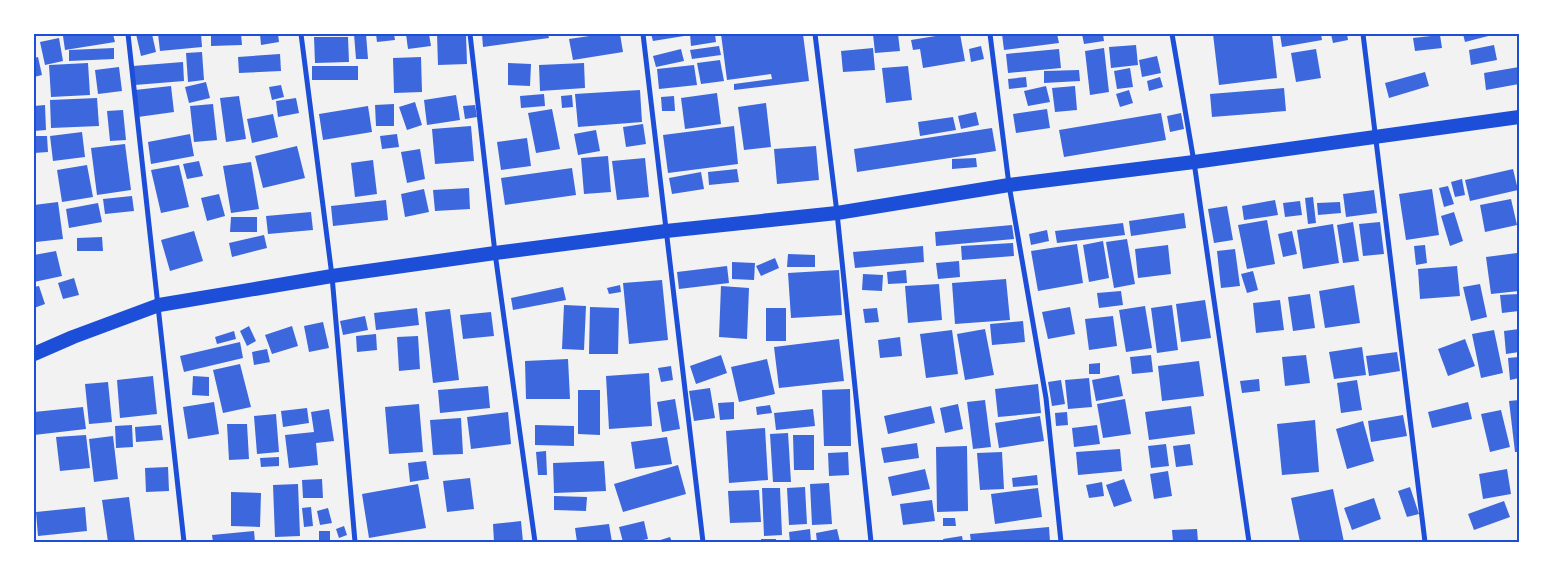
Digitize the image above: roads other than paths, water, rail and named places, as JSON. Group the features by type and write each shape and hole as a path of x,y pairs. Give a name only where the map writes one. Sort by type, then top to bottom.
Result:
{"highway":[{"path":"34,354 73,337 158,306 332,276 666,231 837,213 1009,185 1194,162 1519,117"}],"street":[{"path":"128,34 184,542"},
{"path":"301,34 332,276 355,542"},
{"path":"470,34 495,253 535,542"},
{"path":"643,34 704,542"},
{"path":"815,34 837,213 871,542"},
{"path":"990,34 1009,185 1046,398 1061,542"},
{"path":"1172,34 1194,162 1249,542"},
{"path":"1363,34 1425,542"}]}
